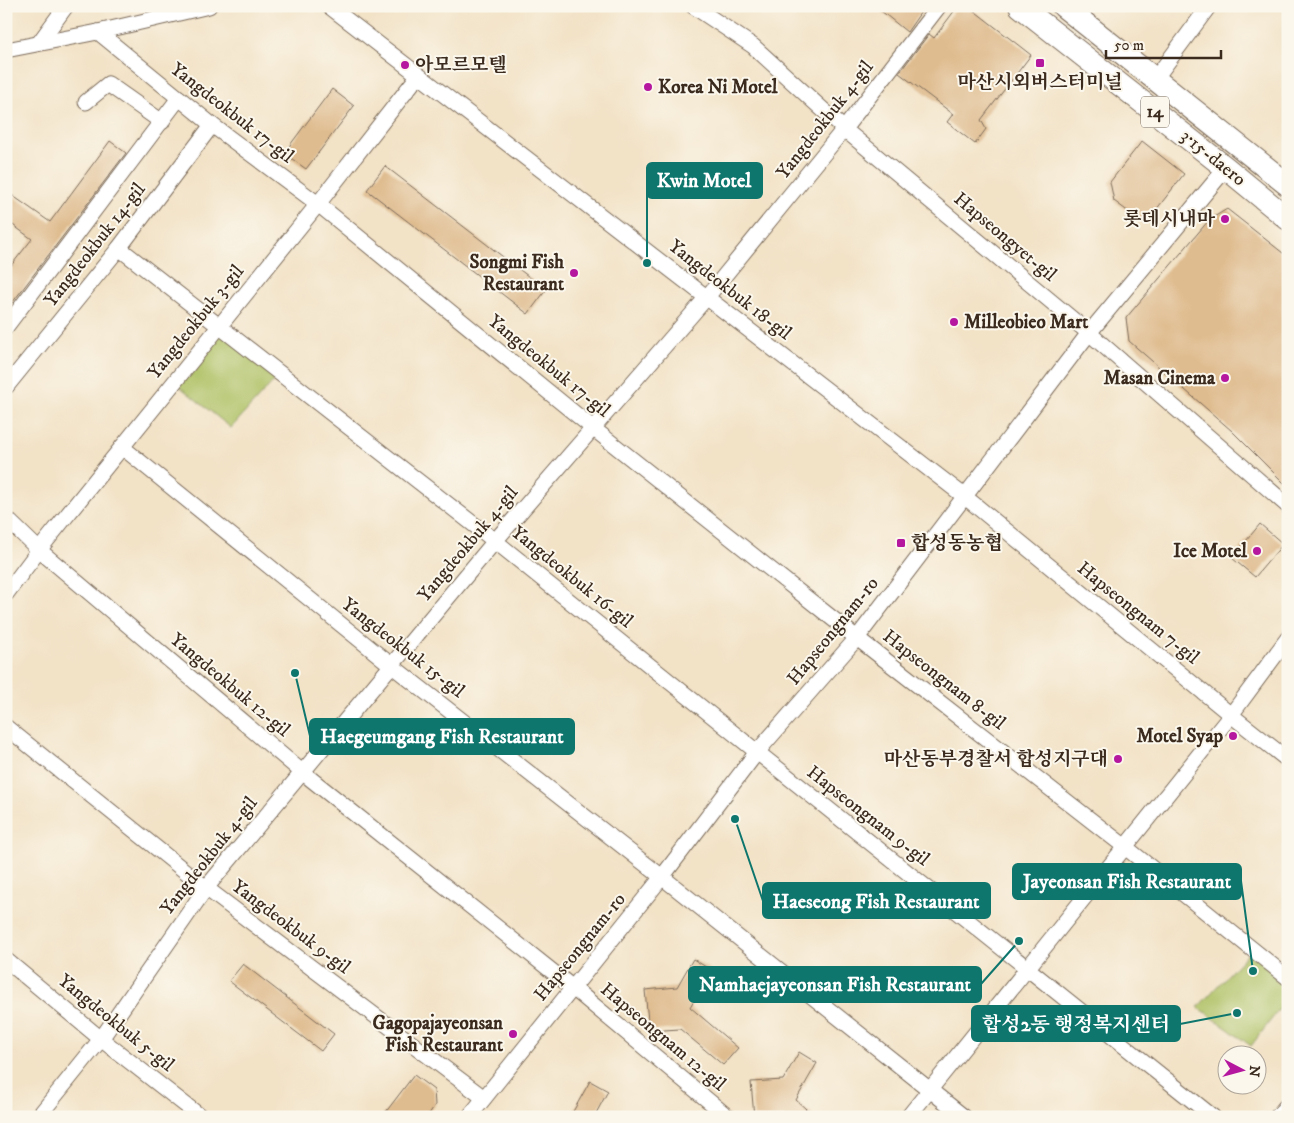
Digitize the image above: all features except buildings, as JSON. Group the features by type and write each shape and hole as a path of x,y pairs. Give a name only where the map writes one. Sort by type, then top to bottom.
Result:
{"main road":[{"name":"3·15-daero","path":"1020,6 1288,219"},
{"name":"3·15-daero","path":"1063,6 1288,185"}],"street":[{"path":"39,44 66,6"},
{"path":"6,50 98,32 209,6"},
{"name":"Yangdeokbuk 18-gil","path":"329,6 964,496"},
{"name":"Hapseongyet-gil","path":"693,6 753,46 844,129 1089,333 1288,506"},
{"name":"Yangdeokbuk 4-gil","path":"38,1117 101,1039 206,888 495,541 708,297 844,129 939,6"},
{"path":"1155,79 1208,6"},
{"name":"Yangdeokbuk 17-gil","path":"98,32 212,125 318,204 594,429 857,638"},
{"name":"Yangdeokbuk 3-gil","path":"6,594 39,550 318,204 418,76"},
{"path":"86,102 108,84 162,122"},
{"path":"6,327 179,98"},
{"name":"Yangdeokbuk 14-gil","path":"6,387 119,248 212,125"},
{"name":"Hapseongnam-ro","path":"469,1117 662,876 757,752 857,638 1089,333 1226,168"},
{"name":"Yangdeokbuk 16-gil","path":"119,248 495,541 757,752"},
{"name":"Yangdeokbuk 15-gil","path":"122,447 391,665 662,876 964,1117"},
{"name":"Hapseongnam 7-gil","path":"964,496 1230,715 1288,760"},
{"name":"Yangdeokbuk 12-gil","path":"6,518 39,550 302,772 573,988"},
{"name":"Hapseongnam 8-gil","path":"857,638 1124,846 1288,978"},
{"path":"908,1117 1230,715 1288,638"},
{"name":"Yangdeokbuk 9-gil","path":"6,727 206,888 484,1098"},
{"name":"Hapseongnam 9-gil","path":"757,752 1213,1117"},
{"name":"Yangdeokbuk 5-gil","path":"6,960 101,1039 201,1117"},
{"name":"Hapseongnam 12-gil","path":"573,988 728,1117"},
{"path":"1277,1117 1288,1104"}],"green space":[{"path":"219,325 281,373 231,428 174,382"},
{"path":"1252,949 1288,978 1288,998 1251,1046 1198,1007"}],"place":[{"name":"마산시외버스터미널","path":"1040,63"},
{"name":"아모르모텔","path":"405,65"},
{"name":"Korea Ni Motel","path":"648,87"},
{"name":"롯데시내마","path":"1225,219"},
{"name":"Kwin Motel","path":"647,263"},
{"name":"Songmi Fish Restaurant","path":"574,273"},
{"name":"Milleobieo Mart","path":"954,322"},
{"name":"Masan Cinema","path":"1225,378"},
{"name":"합성동농협","path":"901,543"},
{"name":"Ice Motel","path":"1257,551"},
{"name":"Haegeumgang Fish Restaurant","path":"295,673"},
{"name":"Motel Syap","path":"1233,736"},
{"name":"마산동부경찰서 합성지구대","path":"1118,759"},
{"name":"Haeseong Fish Restaurant","path":"735,819"},
{"name":"Namhaejayeonsan Fish Restaurant","path":"1019,941"},
{"name":"Jayeonsan Fish Restaurant","path":"1253,971"},
{"name":"합성2동 행정복지센터","path":"1237,1013"},
{"name":"Gagopajayeonsan Fish Restaurant","path":"513,1034"}]}
